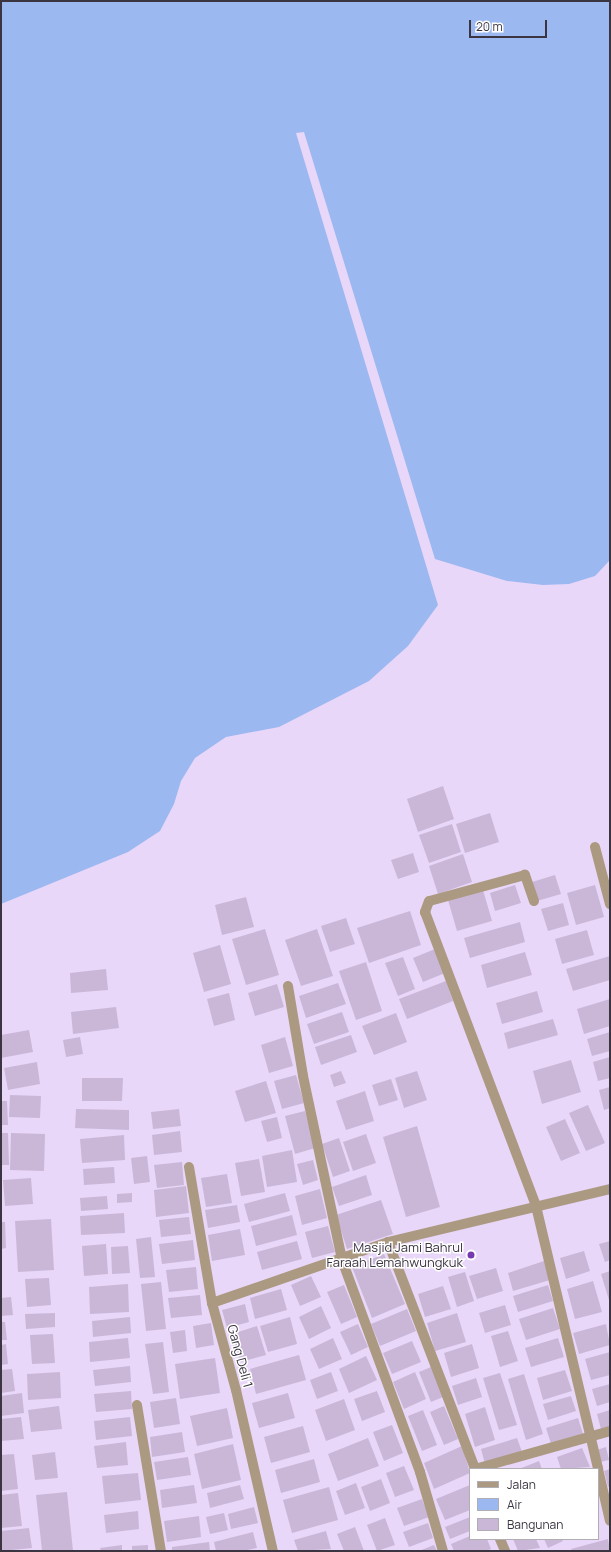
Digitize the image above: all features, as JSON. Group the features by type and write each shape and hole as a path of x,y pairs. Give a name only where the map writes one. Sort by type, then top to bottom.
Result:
{"street":[{"path":"595,847 607,884 610,904"},
{"path":"534,901 525,875 429,901 425,912 536,1206 598,1468"},
{"path":"288,986 303,1076 342,1260 420,1472 443,1551"},
{"name":"Gang Deli 1","path":"189,1167 212,1303 236,1390 273,1551"},
{"path":"212,1303 342,1260 388,1242 610,1189"},
{"path":"388,1242 475,1468"},
{"path":"137,1405 161,1551"},
{"path":"478,1468 610,1431"},
{"path":"599,1473 610,1521"},
{"path":"500,1540 505,1551"}],"water":[{"path":"1,1 610,1 610,560 595,576 569,584 543,585 507,581 435,559 304,132 296,133 438,605 408,646 369,681 279,727 226,737 195,758 181,781 174,804 160,831 128,852 1,904"}],"building":[{"path":"443,786 454,819 418,832 407,799"},
{"path":"490,813 499,842 465,853 456,824"},
{"path":"452,824 461,852 429,863 419,835"},
{"path":"413,853 419,872 398,879 391,860"},
{"path":"463,854 472,882 438,894 429,866"},
{"path":"555,875 561,894 537,901 532,882"},
{"path":"515,885 521,903 495,911 490,893"},
{"path":"595,885 604,917 576,925 567,893"},
{"path":"483,890 492,921 457,931 448,900"},
{"path":"246,897 254,927 222,935 215,905"},
{"path":"563,903 569,925 548,931 541,909"},
{"path":"410,911 421,945 369,963 357,928"},
{"path":"346,918 355,944 330,952 321,926"},
{"path":"520,922 525,942 470,958 464,938"},
{"path":"265,929 279,975 246,985 232,939"},
{"path":"317,929 333,976 301,986 285,940"},
{"path":"587,930 594,955 562,964 555,939"},
{"path":"220,945 231,984 204,992 193,953"},
{"path":"435,949 445,973 423,982 413,958"},
{"path":"525,952 532,975 487,988 481,965"},
{"path":"610,956 610,980 573,991 566,969"},
{"path":"403,957 415,989 398,996 385,963"},
{"path":"366,962 382,1011 356,1020 339,971"},
{"path":"106,969 108,990 71,993 70,973"},
{"path":"446,981 453,1001 407,1019 399,999"},
{"path":"338,983 346,1004 306,1018 299,996"},
{"path":"277,984 284,1007 255,1016 248,993"},
{"path":"537,991 543,1012 502,1024 496,1003"},
{"path":"229,993 235,1020 214,1026 207,999"},
{"path":"610,999 610,1026 584,1034 577,1009"},
{"path":"116,1007 119,1028 73,1034 71,1012"},
{"path":"342,1012 349,1032 314,1044 307,1024"},
{"path":"396,1013 407,1042 374,1055 362,1026"},
{"path":"553,1019 558,1035 508,1049 504,1033"},
{"path":"29,1030 33,1052 1,1058 1,1035"},
{"path":"610,1032 610,1051 592,1056 587,1039"},
{"path":"351,1035 357,1052 321,1065 315,1047"},
{"path":"80,1037 83,1054 66,1057 63,1040"},
{"path":"285,1037 293,1066 269,1073 261,1045"},
{"path":"610,1057 610,1078 598,1081 593,1062"},
{"path":"571,1060 581,1092 542,1104 533,1071"},
{"path":"37,1062 40,1084 8,1090 4,1068"},
{"path":"341,1071 346,1083 334,1087 330,1075"},
{"path":"417,1071 427,1100 404,1108 395,1078"},
{"path":"296,1075 304,1103 282,1109 274,1081"},
{"path":"82,1078 123,1078 122,1101 82,1101"},
{"path":"391,1079 398,1100 379,1106 372,1085"},
{"path":"266,1081 276,1113 245,1122 235,1091"},
{"path":"610,1087 610,1108 604,1110 599,1090"},
{"path":"365,1091 374,1121 346,1130 336,1101"},
{"path":"10,1095 41,1096 40,1118 9,1117"},
{"path":"1,1101 7,1101 8,1125 1,1125"},
{"path":"588,1105 605,1143 586,1151 569,1113"},
{"path":"76,1109 129,1110 129,1130 75,1128"},
{"path":"179,1109 181,1126 153,1129 151,1112"},
{"path":"305,1111 315,1148 295,1154 285,1116"},
{"path":"277,1117 282,1138 267,1142 261,1121"},
{"path":"565,1119 580,1153 561,1161 546,1127"},
{"path":"417,1126 440,1207 406,1217 383,1137"},
{"path":"180,1131 182,1152 154,1155 152,1135"},
{"path":"1,1133 8,1133 9,1165 1,1165"},
{"path":"11,1133 45,1134 44,1171 10,1170"},
{"path":"366,1134 376,1163 353,1171 343,1142"},
{"path":"124,1135 125,1160 82,1163 80,1139"},
{"path":"339,1138 350,1171 333,1177 322,1144"},
{"path":"292,1150 297,1182 267,1187 262,1156"},
{"path":"147,1156 150,1182 134,1184 131,1158"},
{"path":"259,1159 265,1192 241,1196 235,1163"},
{"path":"313,1160 318,1180 303,1185 297,1164"},
{"path":"182,1162 184,1185 157,1188 154,1165"},
{"path":"114,1167 115,1183 84,1185 83,1169"},
{"path":"227,1174 232,1203 206,1207 201,1178"},
{"path":"366,1175 372,1195 339,1206 332,1187"},
{"path":"31,1178 33,1204 5,1206 3,1180"},
{"path":"186,1186 189,1213 156,1217 154,1190"},
{"path":"320,1189 327,1218 302,1225 295,1196"},
{"path":"132,1193 132,1202 117,1203 117,1194"},
{"path":"285,1193 290,1211 249,1222 244,1204"},
{"path":"107,1196 108,1209 81,1211 80,1198"},
{"path":"381,1200 393,1234 347,1249 336,1215"},
{"path":"237,1205 240,1222 208,1228 205,1210"},
{"path":"124,1213 125,1233 81,1235 80,1216"},
{"path":"292,1215 297,1235 256,1246 251,1226"},
{"path":"189,1217 191,1234 161,1237 159,1220"},
{"path":"51,1219 54,1270 18,1272 15,1221"},
{"path":"1,1222 5,1222 6,1248 1,1249"},
{"path":"328,1226 335,1252 312,1258 305,1232"},
{"path":"240,1229 245,1255 212,1261 208,1235"},
{"path":"151,1237 155,1277 140,1278 136,1239"},
{"path":"193,1240 195,1260 162,1264 159,1244"},
{"path":"297,1241 302,1259 262,1270 257,1252"},
{"path":"610,1241 610,1260 605,1262 599,1244"},
{"path":"106,1244 108,1274 84,1276 82,1246"},
{"path":"128,1246 130,1273 112,1274 111,1247"},
{"path":"584,1251 590,1271 566,1279 560,1258"},
{"path":"384,1254 405,1304 372,1318 352,1267"},
{"path":"544,1261 550,1280 513,1291 508,1273"},
{"path":"196,1267 198,1289 169,1292 166,1270"},
{"path":"496,1268 503,1291 477,1299 469,1276"},
{"path":"610,1271 610,1300 609,1300 601,1274"},
{"path":"465,1272 474,1301 457,1307 448,1277"},
{"path":"311,1276 321,1297 300,1306 291,1285"},
{"path":"49,1278 51,1305 27,1307 25,1279"},
{"path":"593,1281 602,1312 575,1319 567,1289"},
{"path":"161,1282 166,1329 146,1331 141,1284"},
{"path":"128,1284 129,1312 90,1314 89,1287"},
{"path":"344,1285 357,1317 341,1324 327,1292"},
{"path":"548,1285 553,1301 518,1312 513,1296"},
{"path":"443,1286 451,1309 425,1317 418,1294"},
{"path":"281,1289 287,1310 255,1319 250,1298"},
{"path":"200,1295 202,1315 171,1318 168,1298"},
{"path":"11,1297 13,1315 1,1316 1,1298"},
{"path":"245,1304 249,1322 227,1328 222,1310"},
{"path":"505,1305 511,1325 485,1333 479,1313"},
{"path":"321,1306 331,1328 309,1339 299,1317"},
{"path":"553,1308 560,1329 526,1340 519,1319"},
{"path":"407,1309 416,1331 380,1346 371,1324"},
{"path":"55,1313 55,1327 26,1329 25,1314"},
{"path":"457,1313 466,1342 435,1351 427,1323"},
{"path":"130,1317 131,1333 93,1337 92,1321"},
{"path":"290,1317 297,1344 268,1352 260,1326"},
{"path":"1,1322 5,1322 7,1340 1,1340"},
{"path":"211,1323 214,1345 196,1348 193,1326"},
{"path":"358,1324 368,1347 351,1355 340,1332"},
{"path":"606,1324 610,1345 579,1354 573,1333"},
{"path":"257,1326 266,1355 240,1362 232,1334"},
{"path":"185,1330 187,1351 173,1353 170,1332"},
{"path":"508,1331 518,1361 500,1367 491,1336"},
{"path":"53,1334 55,1363 32,1364 30,1335"},
{"path":"128,1338 130,1358 90,1362 89,1342"},
{"path":"333,1338 342,1359 319,1369 310,1349"},
{"path":"558,1338 564,1357 531,1367 525,1348"},
{"path":"412,1341 421,1362 392,1374 383,1353"},
{"path":"163,1342 169,1392 153,1394 145,1344"},
{"path":"6,1344 8,1364 1,1365 1,1345"},
{"path":"472,1344 479,1368 451,1377 444,1353"},
{"path":"610,1352 610,1375 591,1380 585,1359"},
{"path":"299,1355 306,1380 256,1394 250,1369"},
{"path":"366,1356 377,1380 349,1393 339,1369"},
{"path":"215,1358 220,1393 180,1399 175,1364"},
{"path":"130,1366 131,1382 95,1386 93,1370"},
{"path":"431,1367 443,1397 431,1402 419,1372"},
{"path":"12,1369 15,1391 1,1393 1,1370"},
{"path":"565,1370 572,1391 543,1400 537,1378"},
{"path":"60,1372 61,1398 28,1400 27,1374"},
{"path":"331,1372 338,1391 317,1399 310,1380"},
{"path":"415,1372 426,1399 404,1409 393,1382"},
{"path":"500,1373 517,1425 499,1430 483,1378"},
{"path":"524,1374 543,1434 526,1440 508,1379"},
{"path":"476,1378 482,1397 458,1405 452,1386"},
{"path":"610,1384 610,1402 597,1406 592,1389"},
{"path":"131,1391 132,1409 96,1412 94,1394"},
{"path":"377,1391 385,1412 362,1421 354,1399"},
{"path":"22,1393 24,1413 1,1416 1,1396"},
{"path":"288,1393 295,1418 259,1428 252,1403"},
{"path":"571,1396 576,1411 548,1420 543,1404"},
{"path":"176,1398 180,1424 154,1428 150,1402"},
{"path":"344,1399 355,1430 326,1441 315,1410"},
{"path":"59,1406 62,1429 31,1432 28,1410"},
{"path":"444,1406 458,1439 444,1445 430,1412"},
{"path":"485,1407 495,1440 475,1447 465,1414"},
{"path":"227,1408 233,1438 197,1446 190,1416"},
{"path":"423,1410 437,1445 422,1451 408,1416"},
{"path":"610,1410 610,1431 602,1433 597,1414"},
{"path":"21,1417 24,1439 1,1441 1,1419"},
{"path":"130,1417 132,1436 96,1440 94,1421"},
{"path":"578,1418 584,1437 552,1447 546,1428"},
{"path":"392,1425 403,1453 384,1461 373,1432"},
{"path":"303,1426 310,1452 271,1463 264,1437"},
{"path":"182,1432 185,1452 152,1457 150,1437"},
{"path":"368,1438 379,1466 338,1481 328,1454"},
{"path":"517,1438 522,1452 485,1464 481,1449"},
{"path":"126,1442 128,1465 97,1468 94,1446"},
{"path":"233,1444 241,1480 202,1489 194,1454"},
{"path":"462,1446 469,1473 434,1489 424,1463"},
{"path":"606,1447 609,1460 600,1462 597,1450"},
{"path":"582,1448 590,1467 561,1468 557,1457"},
{"path":"55,1452 58,1478 35,1480 32,1455"},
{"path":"14,1454 18,1489 1,1491 1,1455"},
{"path":"188,1457 191,1475 157,1480 154,1462"},
{"path":"314,1459 320,1482 281,1493 275,1470"},
{"path":"539,1461 542,1468 522,1468"},
{"path":"404,1466 414,1490 395,1497 386,1473"},
{"path":"610,1469 610,1486 608,1487 604,1471"},
{"path":"138,1473 141,1500 105,1504 102,1476"},
{"path":"381,1479 390,1503 370,1511 361,1487"},
{"path":"356,1483 365,1508 345,1515 336,1491"},
{"path":"194,1485 197,1503 162,1508 160,1490"},
{"path":"240,1485 244,1499 210,1508 207,1493"},
{"path":"469,1485 469,1510 445,1520 436,1499"},
{"path":"329,1487 338,1520 292,1533 283,1500"},
{"path":"67,1492 73,1551 42,1551 36,1495"},
{"path":"18,1493 22,1526 1,1528 1,1495"},
{"path":"422,1499 429,1517 404,1526 397,1508"},
{"path":"254,1507 258,1523 231,1529 228,1514"},
{"path":"138,1511 139,1529 106,1533 104,1515"},
{"path":"224,1513 228,1530 210,1534 206,1517"},
{"path":"199,1516 201,1537 167,1542 164,1521"},
{"path":"469,1517 469,1531 450,1539 445,1527"},
{"path":"385,1518 395,1545 377,1551 367,1525"},
{"path":"428,1523 433,1538 409,1547 403,1532"},
{"path":"355,1527 364,1551 344,1551 337,1534"},
{"path":"29,1528 32,1548 1,1551 1,1531"},
{"path":"326,1531 331,1549 298,1551 294,1540"},
{"path":"253,1532 257,1548 242,1551 216,1551 214,1542"},
{"path":"469,1536 469,1540 487,1540 491,1549 486,1551 454,1551 451,1544"},
{"path":"608,1539 610,1551 572,1551 571,1549"},
{"path":"513,1540 536,1540 540,1548 518,1551"},
{"path":"544,1540 562,1540 563,1541 548,1548"},
{"path":"209,1542 210,1551 172,1551 172,1547"},
{"path":"122,1545 122,1551 101,1551 100,1548"},
{"path":"148,1545 148,1551 132,1551 132,1546"},
{"path":"434,1545 437,1551 419,1551"}],"place":[{"name":"Masjid Jami Bahrul Faraah Lemahwungkuk","path":"471,1255"}]}
